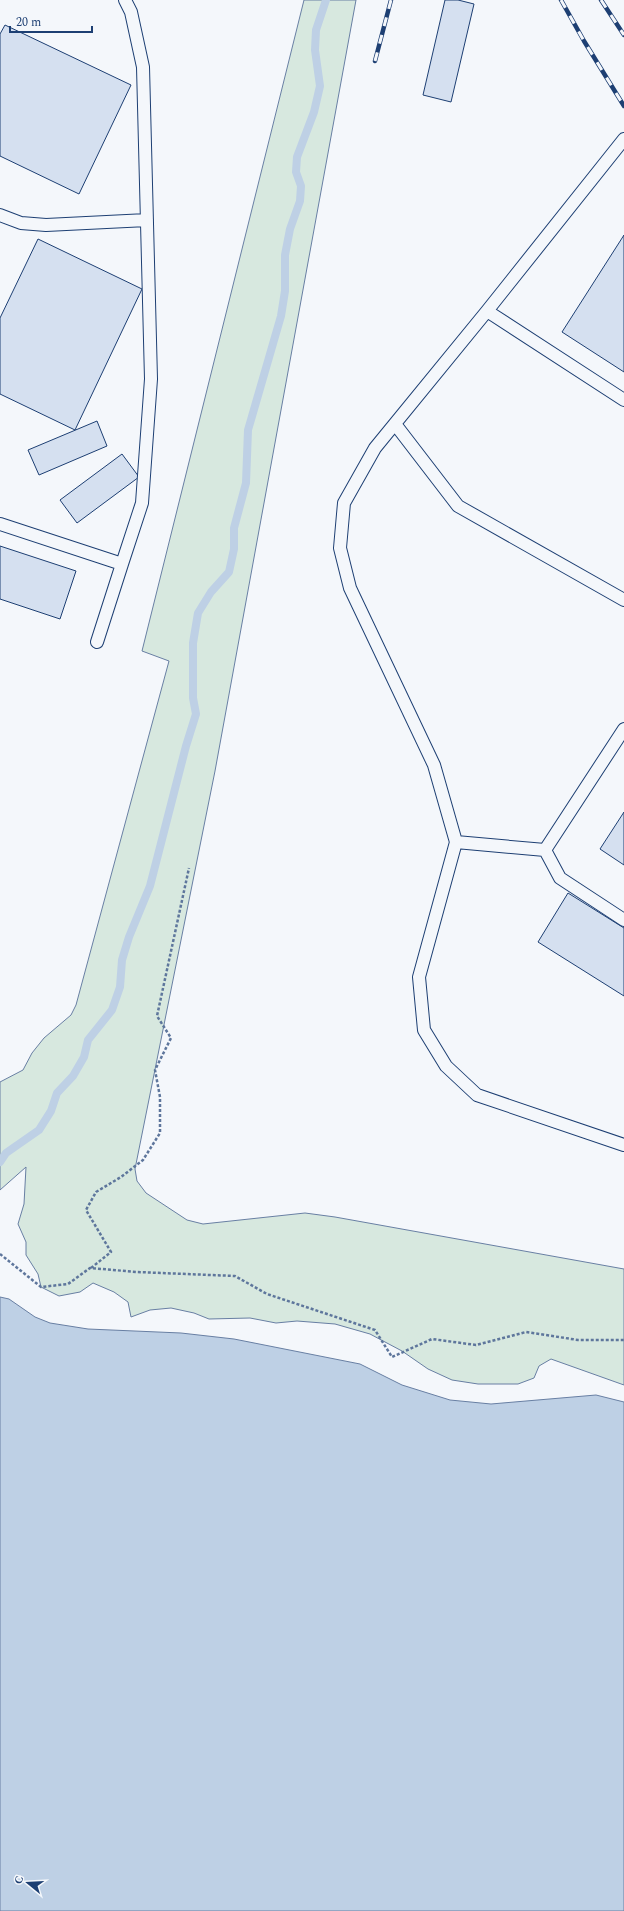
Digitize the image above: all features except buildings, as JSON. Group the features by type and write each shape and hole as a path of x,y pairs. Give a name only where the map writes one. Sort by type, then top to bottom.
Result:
{"lane":[{"path":"97,642 142,504 150,395 143,67 131,12 125,0"},
{"path":"624,139 488,311 375,448 344,503 340,548 350,588 434,766 456,842 419,977 424,1030 446,1066 477,1095 624,1145"},
{"path":"0,215 21,223 46,225 147,220"},
{"path":"488,311 624,400"},
{"path":"395,424 458,506 624,600"},
{"path":"0,524 122,564"},
{"path":"545,850 624,729"},
{"path":"456,842 545,850"},
{"path":"545,850 560,878 624,920"}],"path":[{"path":"0,1254 41,1287 68,1284 111,1252 86,1210 96,1192 121,1177 143,1160 160,1133 160,1098 155,1070 171,1038 157,1016 189,868"},
{"path":"90,1268 137,1272 235,1276 267,1294 375,1330 392,1357 432,1339 476,1345 526,1332 578,1340 624,1340"}],"shaded area":[{"path":"304,0 356,0 215,771 135,1169 137,1181 146,1193 187,1220 203,1224 305,1213 335,1217 624,1269 624,1385 551,1359 539,1366 534,1378 518,1384 478,1384 452,1380 428,1369 402,1351 370,1334 335,1324 297,1321 276,1323 250,1318 209,1319 194,1313 171,1308 150,1310 131,1317 128,1302 114,1292 93,1283 80,1292 59,1296 41,1287 38,1274 26,1255 26,1242 18,1224 24,1204 26,1167 0,1190 0,1082 23,1070 32,1053 44,1038 71,1015 76,1005 169,661 142,651"}],"water":[{"path":"0,1297 9,1299 35,1317 50,1323 88,1329 181,1333 234,1339 360,1364 402,1385 450,1400 491,1404 596,1395 624,1402 624,1911 0,1911"}],"waterway":[{"path":"0,1162 6,1153 39,1130 51,1111 57,1093 73,1076 84,1057 88,1040 112,1010 120,987 122,960 129,937 150,886 186,746 196,714 193,698 193,643 198,613 211,592 229,572 234,549 234,528 246,483 248,430 281,316 285,291 285,255 290,229 300,201 301,186 296,172 297,157 314,112 320,86 315,50 316,30 326,0"}],"railway":[{"path":"375,61 391,0"},
{"path":"561,0 624,106"},
{"path":"601,0 624,35"}]}
